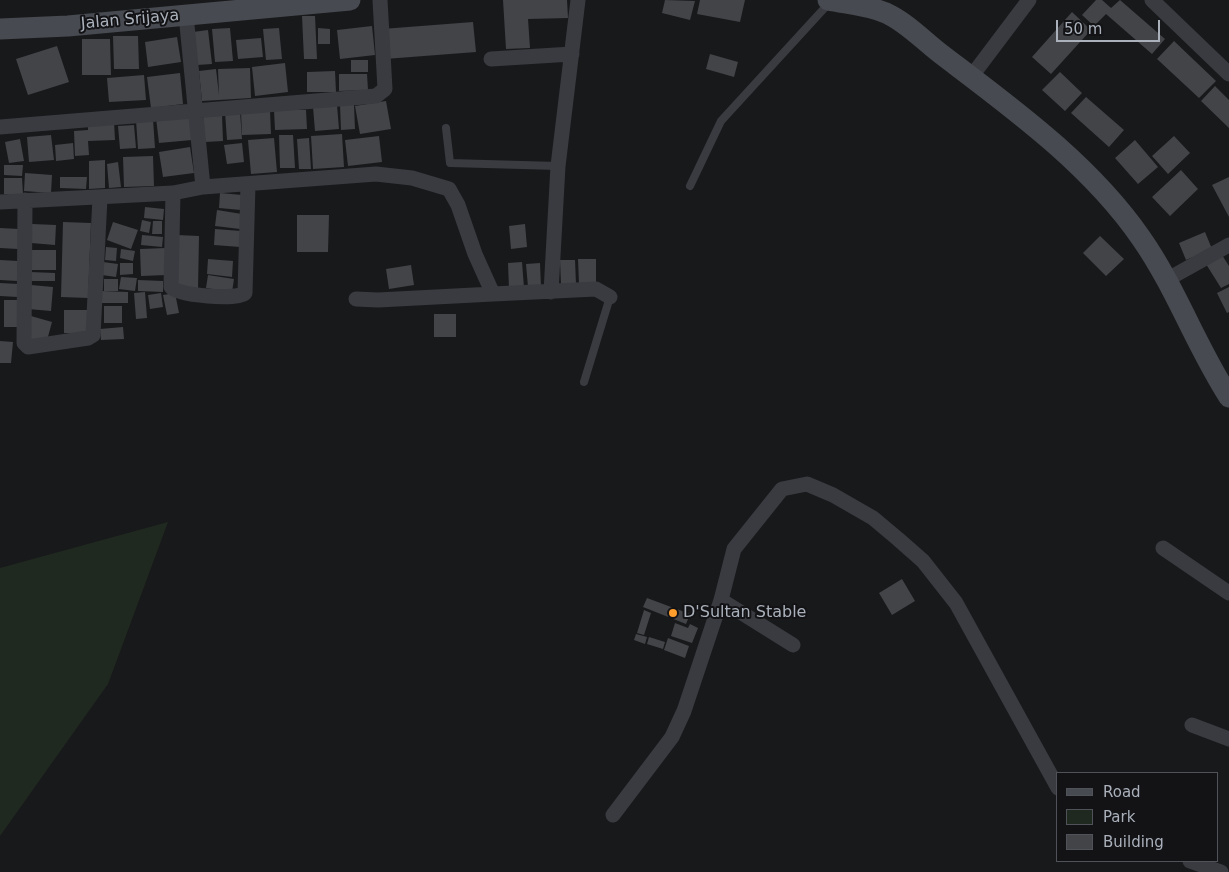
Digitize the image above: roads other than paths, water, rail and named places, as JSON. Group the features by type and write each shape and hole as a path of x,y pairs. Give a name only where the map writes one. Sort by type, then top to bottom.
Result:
{"street":[{"name":"Jalan Srijaya","path":"0,29 194,9 350,0"},
{"path":"0,127 380,95 385,89 380,0"},
{"path":"551,292 558,166 578,0"},
{"path":"829,0 862,4 887,14 972,77 1050,141 1112,200 1141,238 1168,279 1196,340 1228,396"},
{"path":"972,77 1029,0"},
{"path":"1152,0 1229,74"},
{"path":"194,9 196,110 203,187"},
{"path":"491,59 572,54"},
{"path":"0,202 173,193 203,187 376,174 412,178 449,189 458,205 475,254 493,294"},
{"path":"173,193 171,287 175,291 238,297 245,293 248,185"},
{"path":"25,200 24,343 28,347 88,338 92,334 100,198"},
{"path":"1168,279 1229,246"},
{"path":"356,299 378,300 551,292 596,288 610,296"},
{"path":"613,815 672,736 684,711 721,600 734,549 782,488 808,484 833,495 873,518 923,561 956,604 1056,784"},
{"path":"1163,548 1229,593"},
{"path":"721,600 793,645"},
{"path":"1192,726 1229,739"},
{"path":"1193,862 1221,872"}],"lane":[{"path":"690,186 721,121 829,0"},
{"path":"446,128 450,163 558,166"},
{"path":"584,382 610,296"}],"place":[{"name":"D'Sultan Stable","path":"673,613"}]}
